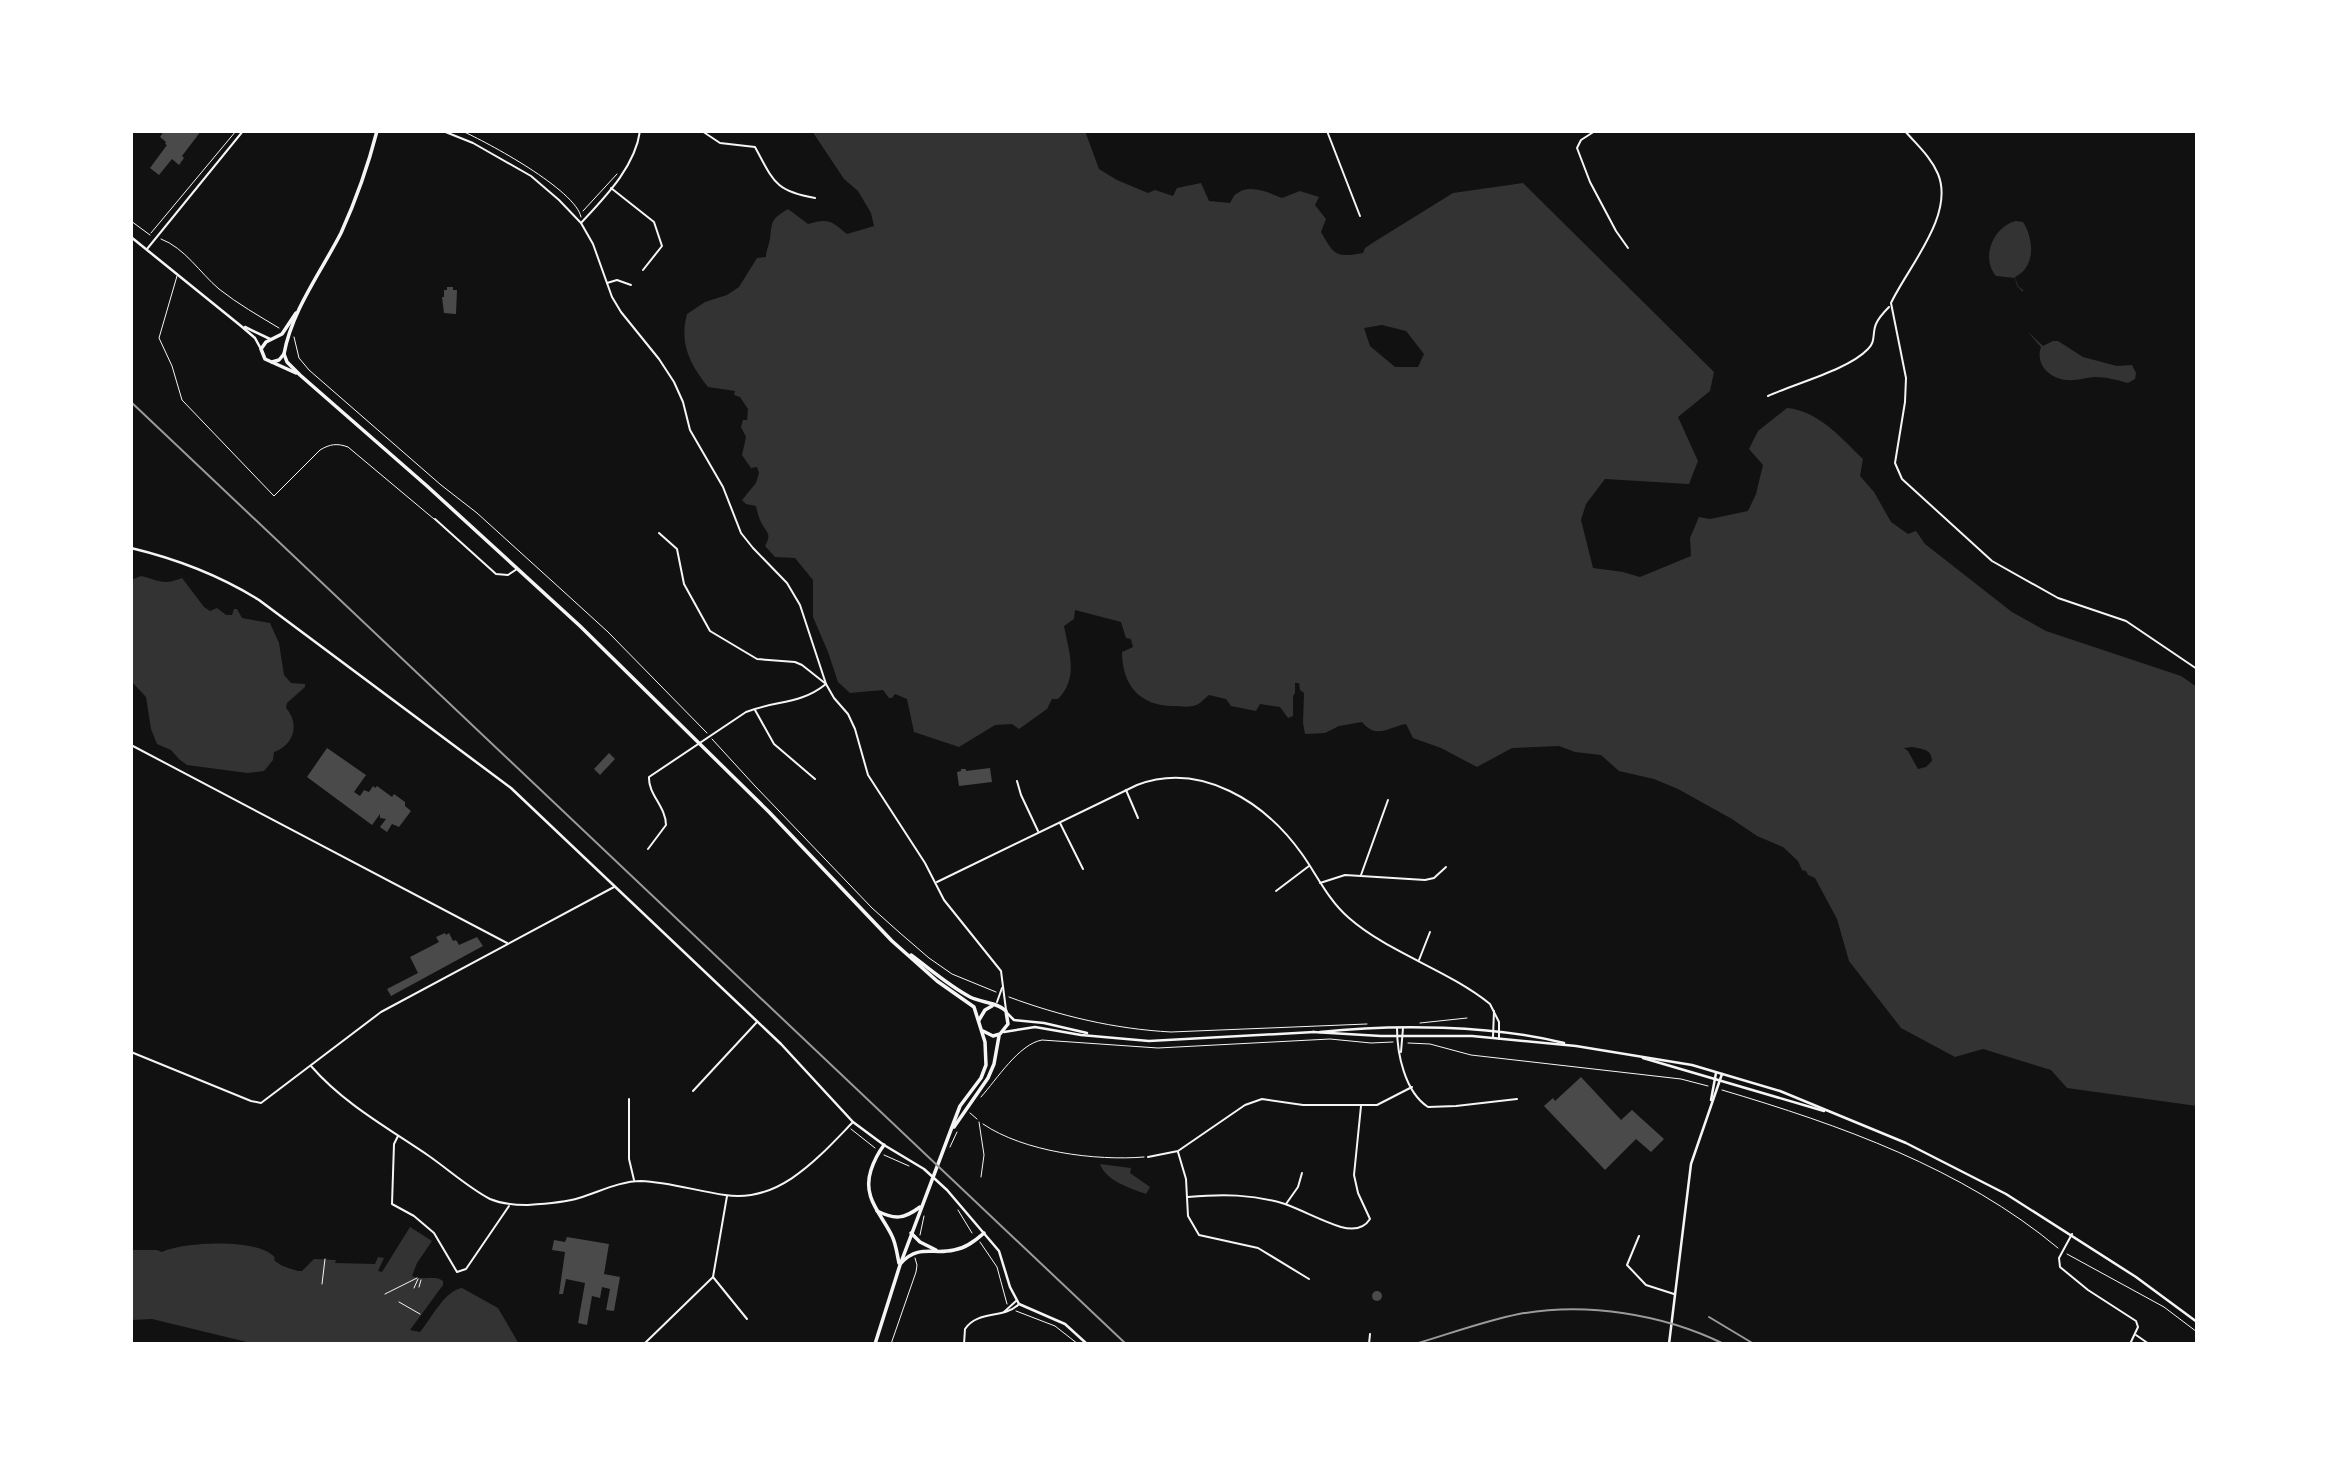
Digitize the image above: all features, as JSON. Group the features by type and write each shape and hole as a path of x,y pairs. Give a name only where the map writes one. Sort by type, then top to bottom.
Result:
{"highway":[{"path":"272,362 279,360 284,352 302,306 352,208 377,131"},
{"path":"300,375 265,359 261,349 282,334 302,306"},
{"path":"272,339 280,342 287,362 300,375 378,441 518,568 701,744 892,941 937,981 974,1007 986,1052 984,1071 979,1083 960,1106 911,1233 875,1344"},
{"path":"892,941 965,994 1007,1012 1008,1024 1000,1033 993,1036 981,1028"},
{"path":"979,1021 985,1010 995,1005"},
{"path":"949,1136 961,1114 988,1078 994,1064 1000,1033"},
{"path":"884,1145 870,1176 868,1188 876,1211 892,1237 900,1265"},
{"path":"876,1211 897,1219 906,1217 922,1206"},
{"path":"911,1233 920,1242 938,1251"},
{"path":"900,1265 913,1253 958,1250 984,1233"}],"main road":[{"path":"131,237 242,326 255,338 261,349"},
{"path":"242,326 272,339"},
{"path":"131,548 196,567 259,600 504,782 804,1066 853,1122 924,1170 947,1190 999,1251 1017,1303 1065,1324 1087,1344"},
{"path":"1007,1012 1014,1020 1044,1023 1101,1037"},
{"path":"1000,1033 1035,1027 1149,1041 1404,1028 1494,1031 1576,1046"},
{"path":"1313,1032 1397,1037 1442,1035 1576,1046 1666,1060 1780,1091 1956,1167 2006,1194 2072,1234 2197,1322"},
{"path":"1629,1054 1836,1114"},
{"path":"1715,1088 1716,1073"},
{"path":"1669,1344 1691,1164 1722,1074"}],"street":[{"path":"147,250 243,131"},
{"path":"443,131 483,148 531,176 581,223 621,312 674,382 683,402 690,430 723,487 741,533 787,583 800,605 826,684 852,721 868,775 950,908 997,964 1003,975 1007,1012"},
{"path":"581,223 634,156 640,131"},
{"path":"702,131 720,143 755,148 779,186 793,194 815,198"},
{"path":"1327,131 1360,216"},
{"path":"1595,131 1581,140 1577,148 1590,182 1628,248"},
{"path":"1768,396 1846,364 1866,352 1874,340 1875,324 1890,306 1931,230 1943,195 1941,183 1931,161 1905,131"},
{"path":"611,188 654,222 662,246 643,270"},
{"path":"607,283 617,279 631,285"},
{"path":"1890,306 1906,378 1895,463 1902,479 1992,561 2057,597 2126,621 2197,669"},
{"path":"435,519 496,574 508,575 518,568"},
{"path":"659,533 677,549 684,584 710,631 757,659 802,665 826,684"},
{"path":"648,849 666,825 663,809 649,785 648,778 746,712 809,696 826,684"},
{"path":"754,709 774,744 815,779"},
{"path":"131,745 507,943"},
{"path":"936,883 1126,789 1171,777 1193,778 1224,788 1251,804 1272,821 1293,843 1347,917 1483,998 1494,1010 1499,1022 1499,1039"},
{"path":"1017,781 1038,832"},
{"path":"1126,789 1138,818"},
{"path":"1362,875 1388,800"},
{"path":"1059,821 1083,869"},
{"path":"1276,891 1310,866"},
{"path":"1320,883 1345,875 1425,880 1434,878 1446,867"},
{"path":"131,1052 258,1104 381,1012 614,886"},
{"path":"1419,960 1430,932"},
{"path":"995,1005 1003,984"},
{"path":"1493,1038 1494,1010"},
{"path":"693,1091 757,1021"},
{"path":"1397,1028 1401,1057 1412,1087 1423,1104 1434,1108 1517,1098"},
{"path":"1401,1057 1404,1028"},
{"path":"311,1066 369,1118 488,1198 510,1205 568,1200 634,1181 727,1196 752,1195 780,1185 811,1163 853,1122"},
{"path":"1148,1157 1178,1151 1256,1100 1303,1105 1361,1106 1385,1102 1412,1087"},
{"path":"629,1099 629,1159 634,1181"},
{"path":"1188,1197 1241,1195 1286,1205 1349,1229 1362,1227 1370,1219 1358,1193 1354,1175 1361,1106"},
{"path":"398,1136 394,1144 392,1204 414,1216 434,1233 457,1272 466,1269 510,1205"},
{"path":"1178,1151 1188,1197 1188,1216 1199,1235 1258,1248 1309,1279"},
{"path":"1286,1205 1298,1187 1302,1173"},
{"path":"645,1344 713,1277 727,1196"},
{"path":"2072,1234 2059,1258 2060,1267 2088,1290 2135,1320 2138,1326 2130,1344"},
{"path":"1639,1236 1627,1265 1646,1285 1674,1294"},
{"path":"713,1277 747,1319"},
{"path":"964,1344 964,1332 972,1321 1002,1313 1017,1303"},
{"path":"1370,1334 1370,1344"},
{"path":"2135,1335 2149,1344"}],"lane":[{"path":"178,274 159,338 172,366 181,396 195,415 274,496 320,450 340,444 348,447 435,519"},
{"path":"979,1122 984,1155 981,1177"}],"path":[{"path":"150,235 236,131"},
{"path":"580,212 586,209 619,172"},
{"path":"131,221 150,235 174,245 232,299 281,330"},
{"path":"293,336 299,358 306,367 554,582 692,715 722,752 900,933 952,974 998,993"},
{"path":"1006,996 1043,1010 1148,1031 1373,1024"},
{"path":"1415,1023 1467,1018"},
{"path":"981,1098 1012,1060 1035,1041 1158,1048 1330,1039 1371,1043 1397,1042"},
{"path":"1402,1042 1430,1044 1471,1055 1681,1079 1822,1121 1941,1172 2025,1222 2059,1249"},
{"path":"968,1112 997,1133 1033,1146 1086,1155 1148,1157"},
{"path":"849,1126 879,1152 915,1168"},
{"path":"956,1206 997,1267 1006,1303 1055,1326 1078,1344"},
{"path":"921,1234 925,1216"},
{"path":"2066,1253 2164,1307 2197,1332"},
{"path":"322,1284 325,1259"},
{"path":"418,1279 419,1287"},
{"path":"414,1288 418,1279"},
{"path":"385,1294 418,1279"},
{"path":"891,1344 912,1281"},
{"path":"399,1302 421,1314"}],"shaded area":[{"path":"812,131 1085,131 1099,169 1148,193 1155,190 1173,196 1177,188 1201,183 1209,201 1230,203 1236,194 1247,189 1282,198 1300,191 1319,197 1315,205 1326,219 1321,232 1329,246 1341,255 1363,253 1365,248 1374,242 1453,193 1523,183 1714,372 1710,391 1678,417 1698,461 1689,484 1605,479 1586,504 1581,520 1593,568 1640,577 1691,556 1690,538 1699,517 1710,519 1748,511 1756,494 1763,465 1749,449 1758,431 1787,408 1799,410 1829,427 1863,459 1860,476 1874,492 1891,522 1908,534 1916,531 1925,544 2012,612 2046,631 2181,676 2197,687 2197,1106 2067,1088 2051,1070 1983,1049 1955,1057 1901,1028 1849,961 1837,919 1815,878 1802,870 1798,861 1783,847 1757,836 1678,789 1654,779 1619,771 1601,755 1575,752 1559,746 1512,748 1477,767 1441,748 1413,738 1406,724 1378,731 1362,722 1339,726 1325,733 1305,734 1304,693 1300,690 1299,683 1295,683 1293,716 1288,718 1280,707 1260,704 1256,711 1231,706 1226,699 1209,695 1194,706 1161,705 1142,698 1129,684 1122,652 1133,647 1131,639 1126,638 1121,622 1075,610 1074,619 1064,626 1071,664 1064,691 1058,699 1052,699 1047,709 1019,729 1012,724 995,725 959,747 914,732 907,699 895,694 889,698 883,690 850,693 838,682 813,617 813,580 795,558 775,557 765,546 768,534 756,506 746,504 742,500 756,483 759,473 757,467 751,468 742,455 746,437 741,427 743,420 747,420 748,409 740,397 734,395 735,391 708,387 691,362 684,335 687,314 705,302 727,295 739,287 757,258 766,257 773,221 788,209 808,224 829,222 847,234 874,226 871,213 858,191 844,179","holes":["1382,325 1406,331 1424,354 1418,367 1395,367 1370,346 1364,328","1904,748 1926,750 1932,761 1926,767 1918,769"]},
{"path":"2016,221 2023,222 2031,244 2027,267 2015,277 2023,292 2017,286 2015,278 1996,276 1989,260 1989,252 1996,236 2001,229"},
{"path":"2027,331 2043,346 2058,341 2083,357 2117,366 2132,365 2136,373 2135,379 2128,383 2092,377 2066,380 2053,376 2043,367 2040,361 2041,347"},
{"path":"141,576 165,582 182,578 210,611 217,608 226,615 232,615 234,609 237,609 242,618 270,623 279,643 284,675 291,683 305,684 305,687 287,703 286,708 293,721 293,733 281,749 274,752 273,760 264,771 247,773 187,765 171,750 157,744 151,729 146,697 131,681 131,580"},
{"path":"1100,1164 1131,1168 1130,1173 1150,1187 1146,1194 1126,1186 1107,1175"},
{"path":"410,1227 432,1241 417,1263 412,1276 440,1279 443,1285 410,1330 420,1332 444,1299 462,1288 498,1308 519,1344 255,1344 152,1319 131,1320 131,1250 162,1252 201,1244 234,1244 261,1249 271,1254 280,1264 298,1271 302,1271 314,1259 336,1260 335,1263 375,1264 378,1257 384,1258 378,1271 382,1272"}],"building":[{"path":"164,131 201,131 182,156 184,158 179,165 172,159 159,175 150,168 167,145 160,137"},
{"path":"447,287 457,290 456,314 444,313 442,297"},
{"path":"327,748 366,775 354,792 360,796 364,790 369,792 373,786 377,786 392,797 394,794 405,802 405,806 411,811 399,827 392,824 387,832 380,827 386,819 380,818 380,814 372,825 307,777"},
{"path":"609,753 615,759 600,775 594,769"},
{"path":"990,768 992,782 959,786 957,772 961,769 966,771"},
{"path":"449,933 459,945 477,937 483,946 391,996 387,989 418,973 410,957 439,942 436,937"},
{"path":"1581,1077 1621,1120 1632,1110 1664,1139 1651,1152 1636,1139 1605,1170 1544,1106 1553,1098 1555,1101"},
{"path":"567,1237 609,1244 604,1274 620,1277 614,1311 606,1310 610,1289 602,1287 600,1298 592,1296 587,1325 578,1323 585,1283 566,1279 563,1294 559,1294 565,1252 552,1250 554,1240 565,1242"},
{"path":"1377,1291 1381,1292 1381,1300 1377,1301 1373,1300 1372,1296 1373,1292"}],"railway":[{"path":"131,402 1126,1344"},
{"path":"1415,1344 1519,1314 1571,1309 1650,1318 1724,1344"},
{"path":"1709,1317 1754,1344"}]}
